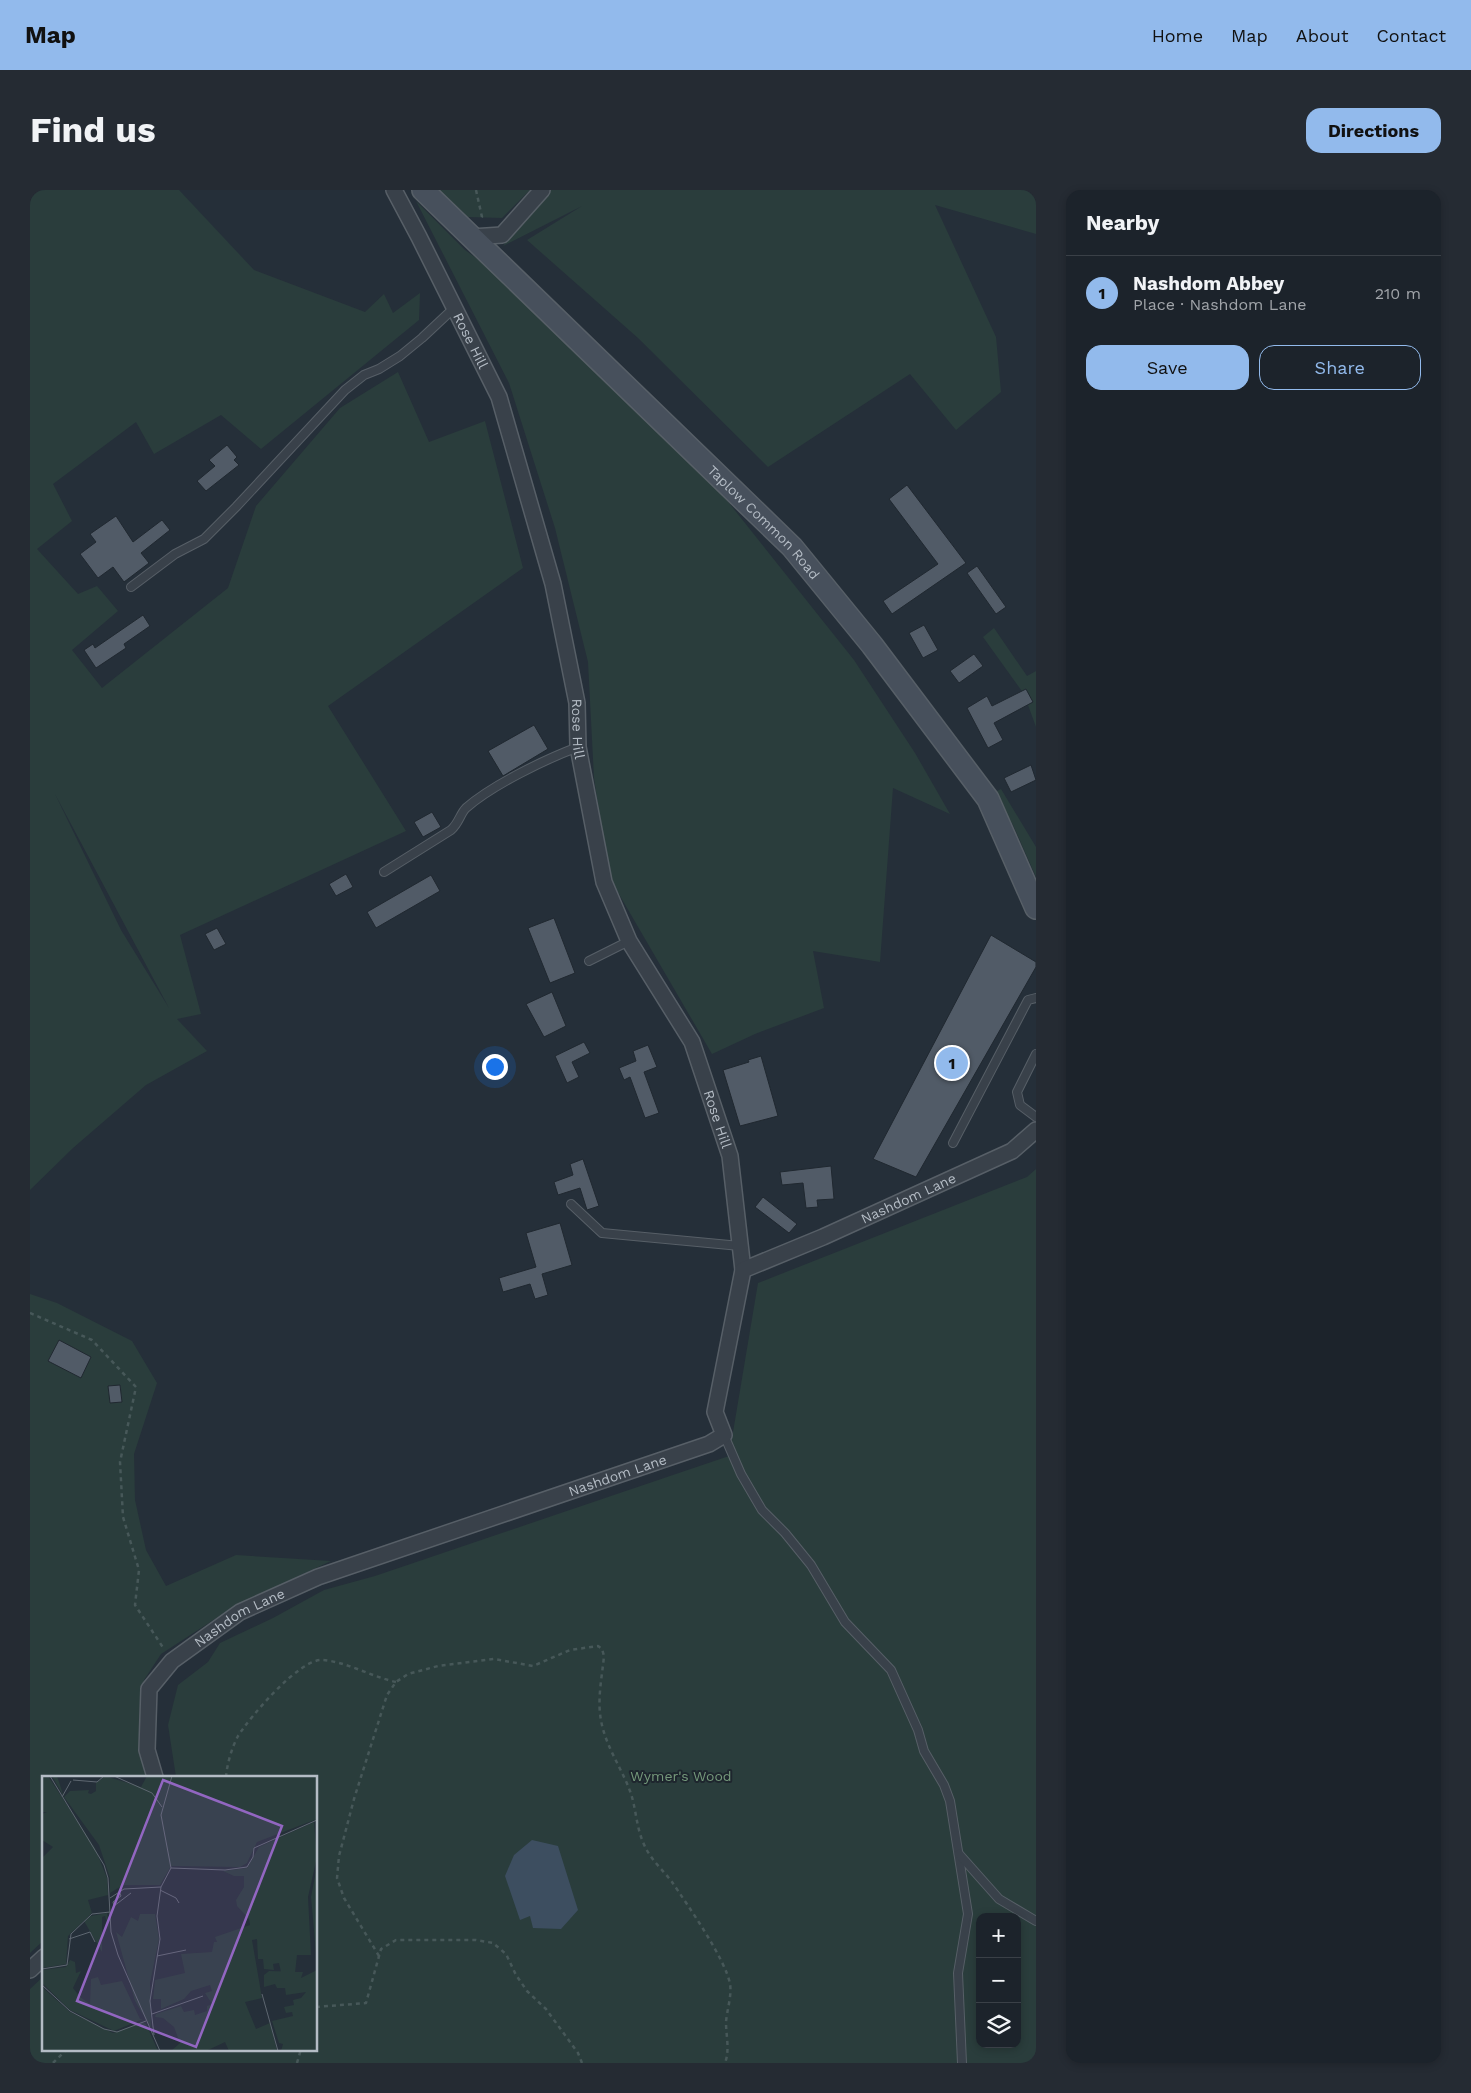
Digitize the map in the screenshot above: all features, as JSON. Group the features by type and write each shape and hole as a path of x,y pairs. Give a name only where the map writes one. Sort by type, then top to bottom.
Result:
{"street":[{"name":"Rose Hill","path":"394,190 499,397 550,574 577,703 578,747 604,882 629,941 692,1042 730,1156 743,1270"},
{"name":"Taplow Common Road","path":"423,190 792,547 872,645 988,799 1036,908"},
{"path":"472,237 502,235 542,190"},
{"name":"Nashdom Lane","path":"743,1270 823,1237 1012,1151 1036,1130"},
{"path":"724,1435 715,1412 743,1270"},
{"name":"Nashdom Lane","path":"155,1776 147,1750 149,1689 172,1660 240,1612 318,1577 709,1444 724,1435"},
{"path":"30,1970 42,1959"}],"lane":[{"path":"130,587 175,554 204,539 236,508 345,390 364,375 379,369 400,356 454,308"},
{"path":"384,872 452,830 457,825 463,811 491,791 544,761 578,747"},
{"path":"589,961 629,941"},
{"path":"953,1143 1028,1000 1036,998"},
{"path":"1036,1054 1017,1092 1020,1105 1036,1116"},
{"path":"571,1204 602,1233 740,1246"},
{"path":"724,1435 740,1474 762,1510 785,1533 811,1565 845,1622 870,1646 894,1676 918,1730 924,1750 944,1785 950,1801 968,1914 958,1973 962,2063"},
{"path":"958,1854 998,1899 1036,1921"}],"path":[{"path":"476,190 482,217"},
{"path":"30,1313 92,1340 136,1387 120,1462 123,1517 139,1570 136,1605 172,1660"},
{"path":"379,1956 344,1898 338,1878 339,1856 354,1799 388,1695 396,1682 408,1674 438,1666 494,1659 533,1666 570,1650 592,1646 602,1649 604,1656 599,1707 600,1720 630,1790 643,1842 651,1858 672,1882 703,1930 728,1974 731,1986 726,2028 728,2055 725,2063"},
{"path":"226,1776 227,1767 238,1737 269,1696 310,1662 321,1659 379,1679 396,1682"},
{"path":"318,2007 366,2003 381,1948 396,1940 476,1940 494,1944 506,1954 527,1991 546,2009 578,2053 582,2063"},
{"path":"53,2063 66,2050"},
{"path":"297,2063 301,2050"}],"green space":[{"path":"30,190 179,190 254,270 365,312 384,294 393,313 420,293 419,320 261,449 221,415 154,454 136,422 53,484 72,521 37,549 78,594 97,586 118,611 72,650 102,688 228,588 256,506 340,408 398,372 429,442 485,421 523,568 328,706 406,831 180,935 201,1014 177,1019 207,1051 146,1085 73,1148 30,1190","holes":["55,794 169,1008 121,930"]},
{"path":"439,190 530,190 502,218 468,217"},
{"path":"548,190 1036,190 1036,234 935,205 996,337 1001,392 956,430 910,374 768,467 638,338 527,240 582,206 503,246"},
{"path":"416,201 465,250 612,356 854,660 915,753 950,814 893,788 880,962 813,951 824,1008 755,1034 712,1054 609,877 594,778 588,662 555,528 509,383"},
{"path":"994,628 1027,676 1036,671 1036,727 1024,694 983,637"},
{"path":"1001,789 1036,847 1036,877 1013,825 993,793"},
{"name":"Wymer's Wood","path":"1036,1169 1036,2063 30,2063 30,1989 42,1978 42,2050 318,2050 318,1776 176,1776 168,1725 178,1685 208,1662 220,1643 273,1618 324,1590 375,1576 729,1456 758,1283 1027,1177"},
{"path":"30,1294 57,1303 132,1341 157,1383 134,1454 135,1500 146,1550 166,1586 236,1555 331,1561 235,1606 161,1654 144,1680 149,1776 42,1776 42,1942 30,1953"}],"water":[{"path":"532,1840 558,1846 578,1910 561,1929 533,1928 530,1916 520,1920 505,1876 514,1855"}],"building":[{"path":"227,445 237,457 234,460 239,465 206,491 197,481 215,466 209,460"},
{"path":"907,485 966,563 892,614 883,601 938,564 889,499"},
{"path":"116,516 133,542 162,520 170,530 141,553 149,563 124,582 113,567 98,578 80,554 96,542 90,534"},
{"path":"977,566 1006,607 996,614 967,573"},
{"path":"143,615 150,626 124,644 126,648 96,668 84,650 93,644 95,648"},
{"path":"924,625 938,650 923,658 909,633"},
{"path":"974,654 983,666 959,683 950,671"},
{"path":"1026,689 1033,702 994,723 1003,740 988,748 967,708 987,696 992,706"},
{"path":"534,725 548,749 503,776 488,751"},
{"path":"1031,765 1036,780 1011,792 1004,778"},
{"path":"432,812 441,827 423,837 414,822"},
{"path":"346,874 353,887 336,896 329,884"},
{"path":"431,875 440,891 376,928 367,912"},
{"path":"554,918 575,973 550,983 528,928"},
{"path":"217,928 226,944 214,950 205,934"},
{"path":"991,935 1036,962 1036,967 916,1177 873,1159"},
{"path":"552,992 566,1026 544,1037 526,1004"},
{"path":"584,1042 590,1053 572,1062 579,1077 567,1083 555,1056"},
{"path":"648,1045 657,1067 644,1072 659,1113 645,1118 630,1077 624,1080 619,1068 636,1061 633,1051"},
{"path":"761,1056 778,1116 740,1126 723,1070"},
{"path":"583,1159 599,1206 587,1210 580,1188 558,1195 554,1182 573,1175 570,1164"},
{"path":"831,1166 834,1199 817,1200 818,1207 806,1208 803,1183 782,1185 780,1172"},
{"path":"763,1197 797,1224 789,1233 755,1207"},
{"path":"560,1223 572,1265 542,1274 548,1295 535,1299 530,1284 503,1292 499,1278 536,1267 526,1233"},
{"path":"59,1340 91,1357 81,1378 48,1361"},
{"path":"120,1385 122,1402 110,1403 108,1386"}],"place":[{"name":"Nashdom Abbey","path":"952,1063"}]}
